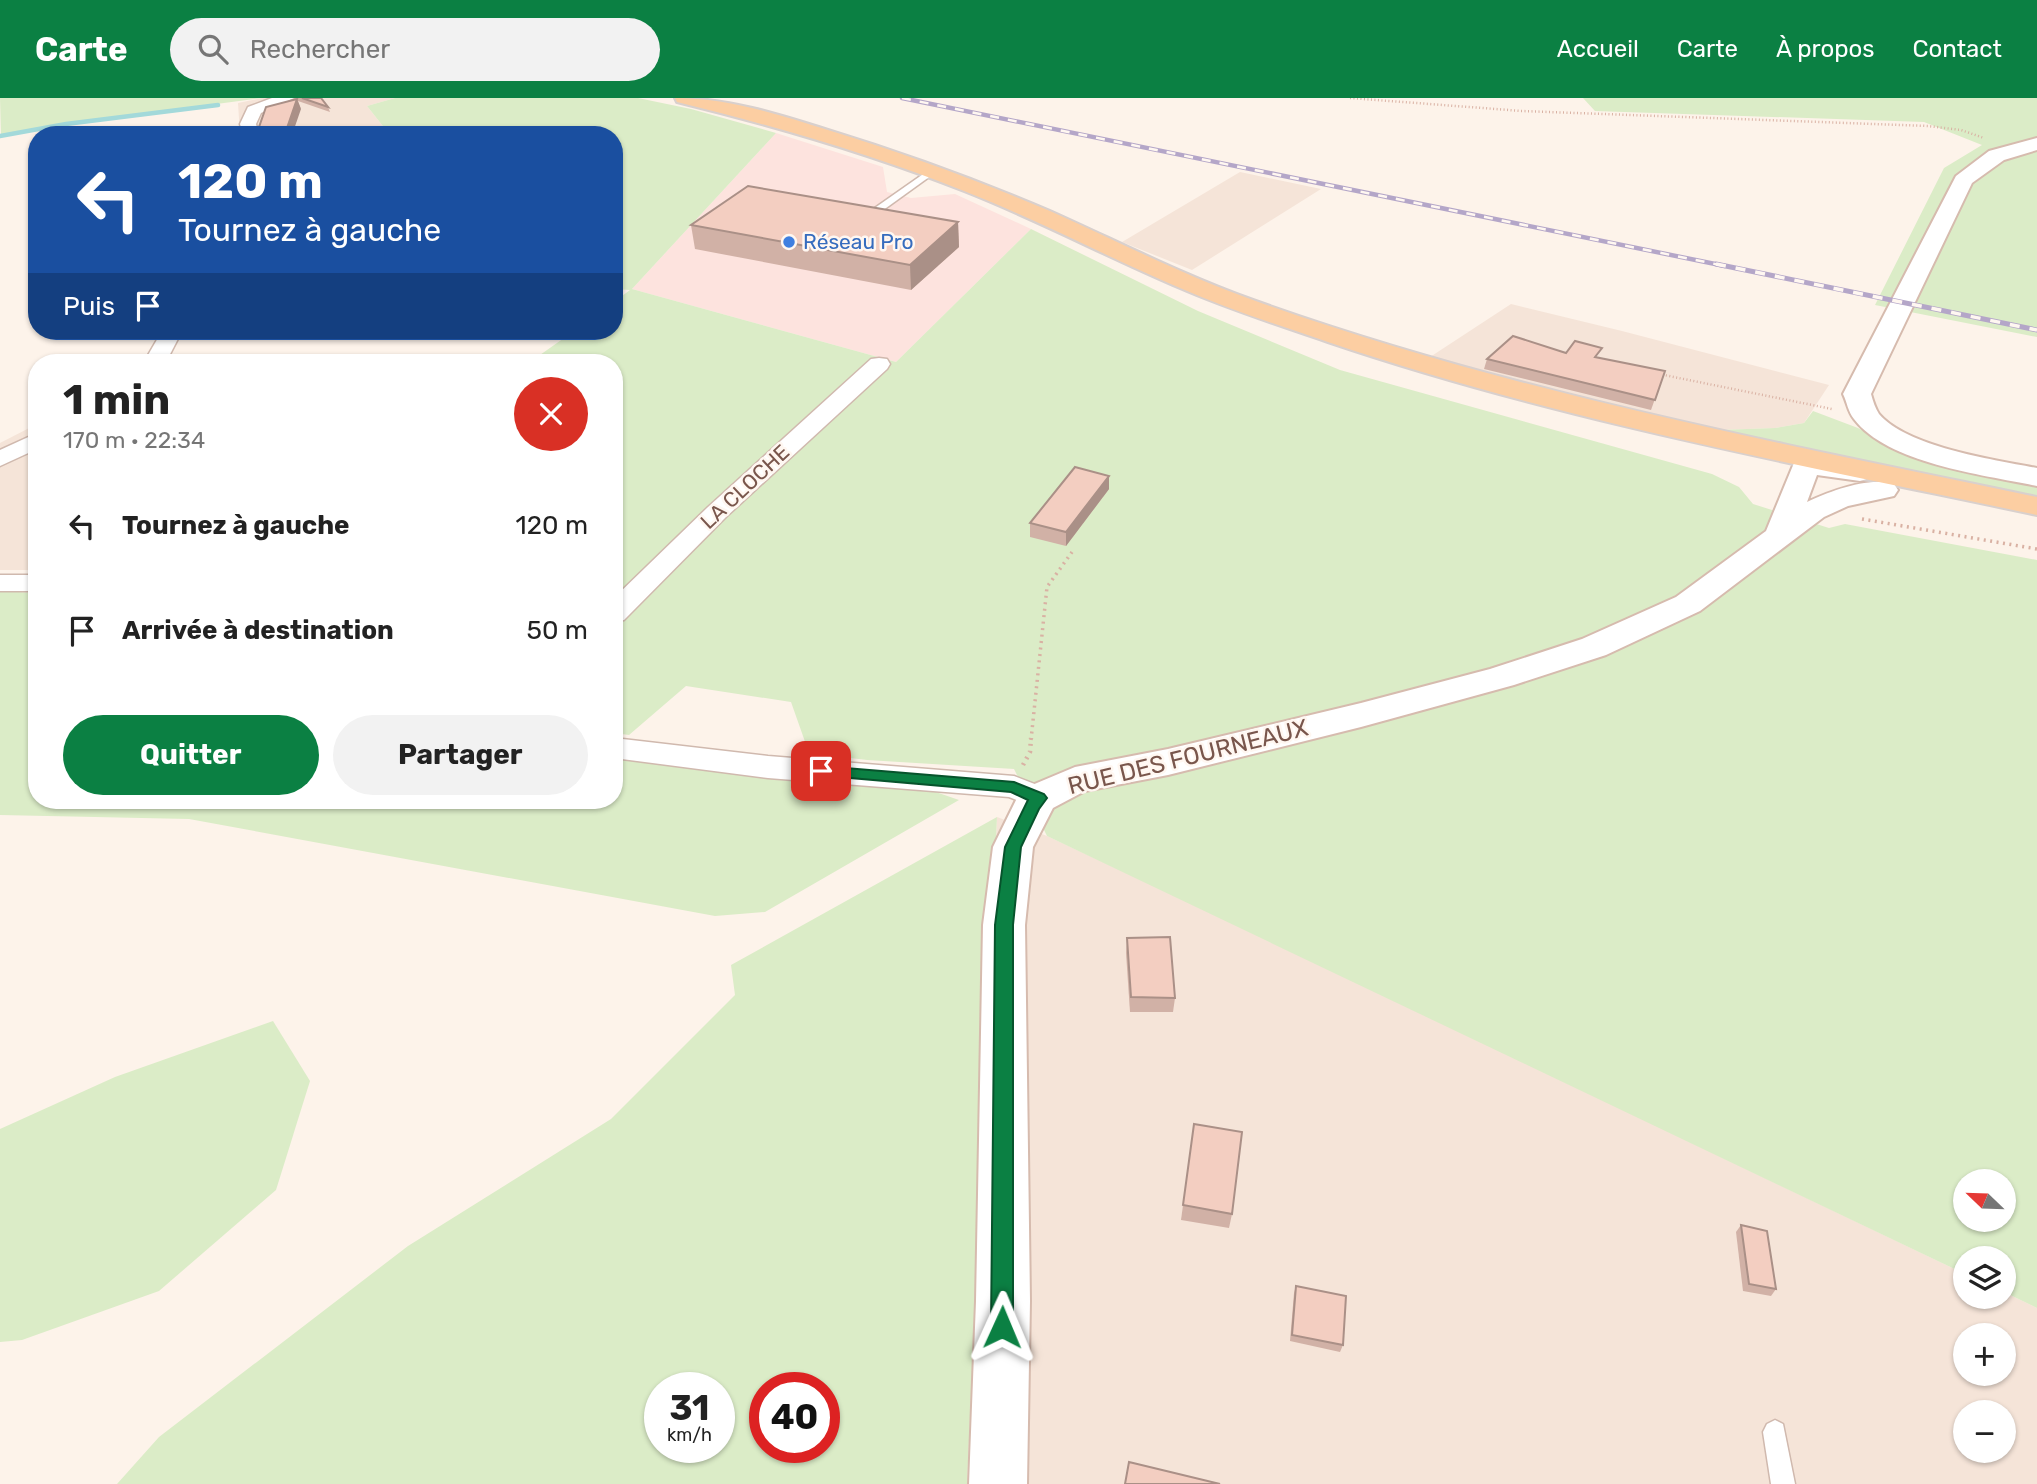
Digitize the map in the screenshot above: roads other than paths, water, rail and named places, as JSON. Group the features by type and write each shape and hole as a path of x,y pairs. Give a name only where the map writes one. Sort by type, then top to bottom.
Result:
{"main road":[{"path":"684,98 795,126 932,172 1009,202 1244,305 1479,381 2037,508"},
{"path":"1244,305 1275,323 1359,356 1472,392 1802,473 2037,523"}],"street":[{"path":"249,126 254,110 286,98"},
{"path":"2026,146 1991,157 1962,180 1857,394 1866,416 1881,428 1909,443 1948,457 2037,477"},
{"name":"LA CLOCHE","path":"623,605 718,512 878,363"},
{"path":"0,458 28,444"},
{"path":"1780,536 1802,473 1811,466 1833,467 2037,508"},
{"name":"RUE DES FOURNEAUX","path":"998,1484 1003,1288 1004,925 1013,847 1032,806 1026,793 1361,715 1502,677 1594,647 1688,604 1813,511 1839,499 1883,491"},
{"path":"0,583 28,583"},
{"path":"623,749 1026,793"}],"lane":[{"path":"872,214 932,172"},
{"path":"859,213 885,217"},
{"path":"1775,1432 1783,1484"}],"waterway":[{"path":"55,126 218,105"},
{"path":"0,136 28,131"}],"railway":[{"path":"902,98 1725,266"},
{"path":"1716,264 2037,330"}],"place":[{"name":"Réseau Pro","path":"789,242"}]}
